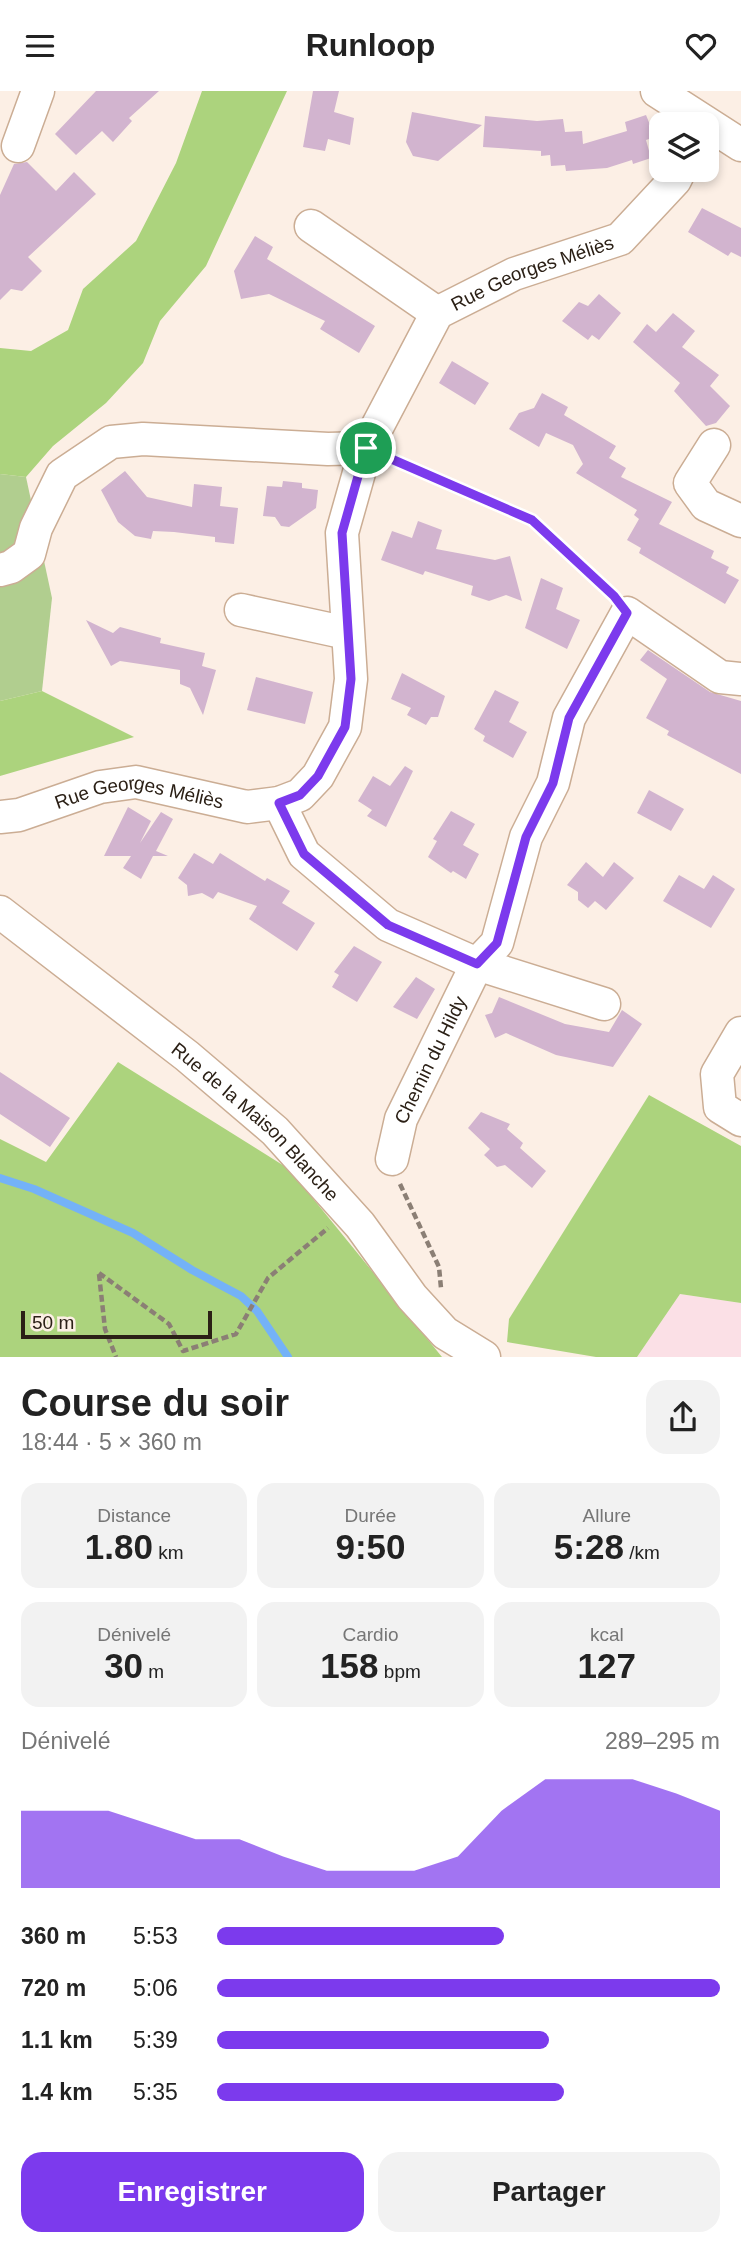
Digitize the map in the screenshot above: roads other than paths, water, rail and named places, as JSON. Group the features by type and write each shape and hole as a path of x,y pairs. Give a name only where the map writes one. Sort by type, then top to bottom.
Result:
{"street":[{"path":"18,146 38,91"},
{"path":"657,91 687,112"},
{"path":"719,133 741,145"},
{"name":"Rue Georges Méliès","path":"0,817 19,815 100,787 136,782 247,807 279,803 300,795 318,776 345,727 351,679 342,533 366,448 437,313 514,274 620,239 674,182"},
{"name":"Rue Georges Méliès","path":"311,226 437,313"},
{"path":"0,570 11,567 29,554 36,528 62,475 111,442 143,439 328,449 366,448"},
{"path":"713,445 690,483 706,505 741,520"},
{"path":"241,610 347,633"},
{"name":"Chemin du Hildy","path":"392,1160 401,1119 477,964 497,943 526,837 553,783 569,718 627,613 720,677 741,679"},
{"path":"279,803 304,854 388,925 477,964 604,1004"},
{"name":"Rue de la Maison Blanche","path":"0,912 187,1056 275,1131 360,1225 412,1297 445,1333 484,1357"},
{"path":"741,1033 717,1075 720,1107 741,1120"}],"waterway":[{"path":"0,1178 34,1189 133,1233 192,1270 241,1296 257,1311 288,1357"}]}
